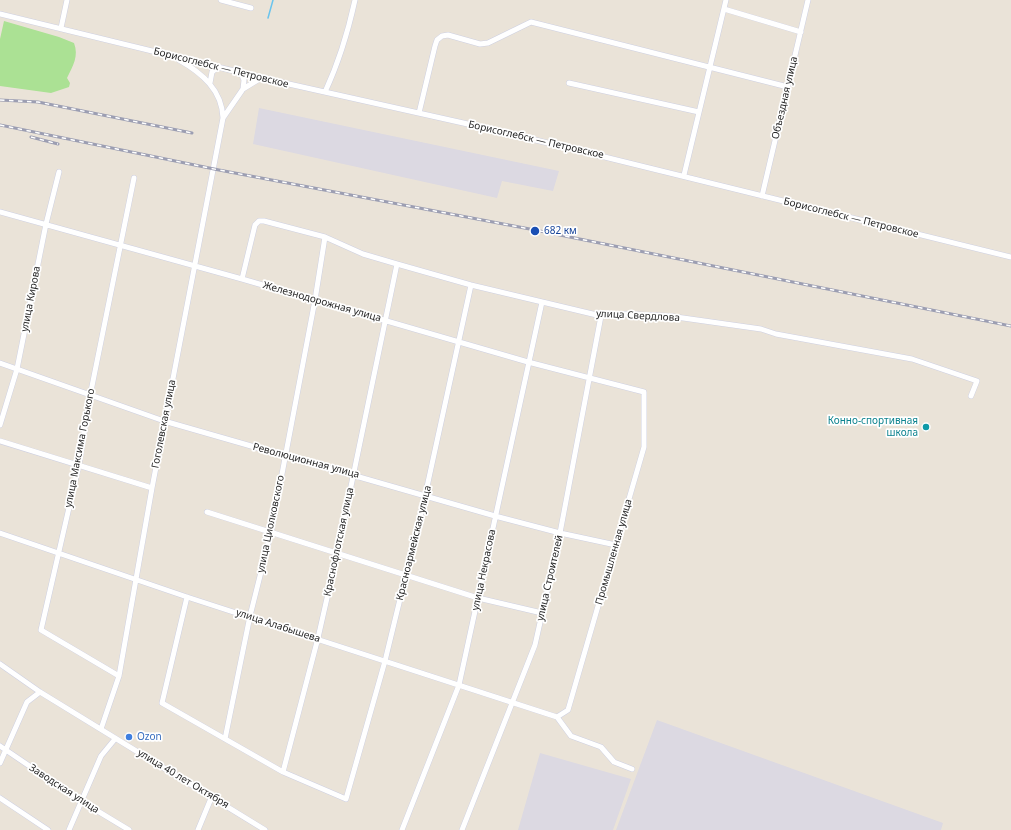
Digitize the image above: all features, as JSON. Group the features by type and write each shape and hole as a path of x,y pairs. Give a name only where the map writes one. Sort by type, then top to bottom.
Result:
{"street":[{"path":"61,28 67,0"},
{"path":"220,0 251,8"},
{"path":"325,92 348,30 355,0"},
{"path":"684,175 726,0"},
{"name":"Объездная улица","path":"762,196 808,0"},
{"path":"724,8 801,32"},
{"name":"Борисоглебск — Петровское","path":"0,14 218,68 684,175 762,196 1011,257"},
{"path":"419,113 434,46 437,40 448,35 480,44 488,43 531,22 788,87"},
{"path":"174,57 197,70 210,84 221,103 223,118"},
{"path":"210,84 212,72 218,68"},
{"path":"241,73 244,80 243,89"},
{"path":"223,118 243,89 261,78"},
{"path":"569,83 699,112"},
{"name":"Гоголевская улица","path":"101,729 119,676 164,421 223,118"},
{"name":"улица Кирова","path":"0,425 17,369 46,224 59,172"},
{"name":"улица Максима Горького","path":"119,676 41,630 79,464 90,396 134,178"},
{"name":"Железнодорожная улица","path":"0,212 242,279 528,362 644,392"},
{"name":"улица Свердлова","path":"242,279 255,225 259,221 264,221 325,237 362,254 471,285 601,316 627,314 669,316 761,328 776,334 899,356 977,381 971,396"},
{"name":"улица Циолковского","path":"226,739 250,616 271,532 286,456 315,300 325,237"},
{"name":"Краснофлотская улица","path":"283,772 318,638 337,554 397,264"},
{"name":"Красноармейская улица","path":"283,772 346,799 385,661 406,576 471,285"},
{"name":"улица Некрасова","path":"402,830 459,685 542,302"},
{"name":"улица Строителей","path":"462,830 535,645 560,533 601,316"},
{"name":"Революционная улица","path":"0,364 164,421 495,516 560,533 616,545"},
{"name":"Промышленная улица","path":"558,717 568,710 644,447 644,392"},
{"path":"0,441 79,464 152,488"},
{"path":"207,512 478,598 542,612"},
{"name":"улица Алабышева","path":"0,532 187,597 250,616 558,717"},
{"path":"187,597 162,703 283,772"},
{"name":"улица 40 лет Октября","path":"0,664 40,692 115,739 212,796 265,830"},
{"path":"0,763 27,702 40,692"},
{"path":"558,717 571,736 601,747 614,762 632,769"},
{"path":"69,830 101,756 115,739"},
{"name":"Заводская улица","path":"0,746 81,801 129,830"},
{"path":"198,830 212,796"},
{"path":"0,798 48,830"}],"shaded area":[{"path":"259,108 559,171 553,191 502,181 497,198 253,144"},
{"path":"657,720 943,823 941,830 616,830"},
{"path":"540,753 631,779 613,830 518,830"}],"green space":[{"path":"4,21 59,37 74,43 76,57 67,78 70,83 69,87 51,93 0,86 0,39"}],"waterway":[{"path":"268,18 273,0"}],"railway":[{"path":"0,100 38,102 192,133"},
{"path":"0,125 219,170 535,230 1011,326"},
{"path":"31,137 58,144"}],"place":[{"name":"682 км","path":"535,231"},
{"name":"Конно-спортивная школа","path":"926,427"},
{"name":"Ozon","path":"129,737"}]}
